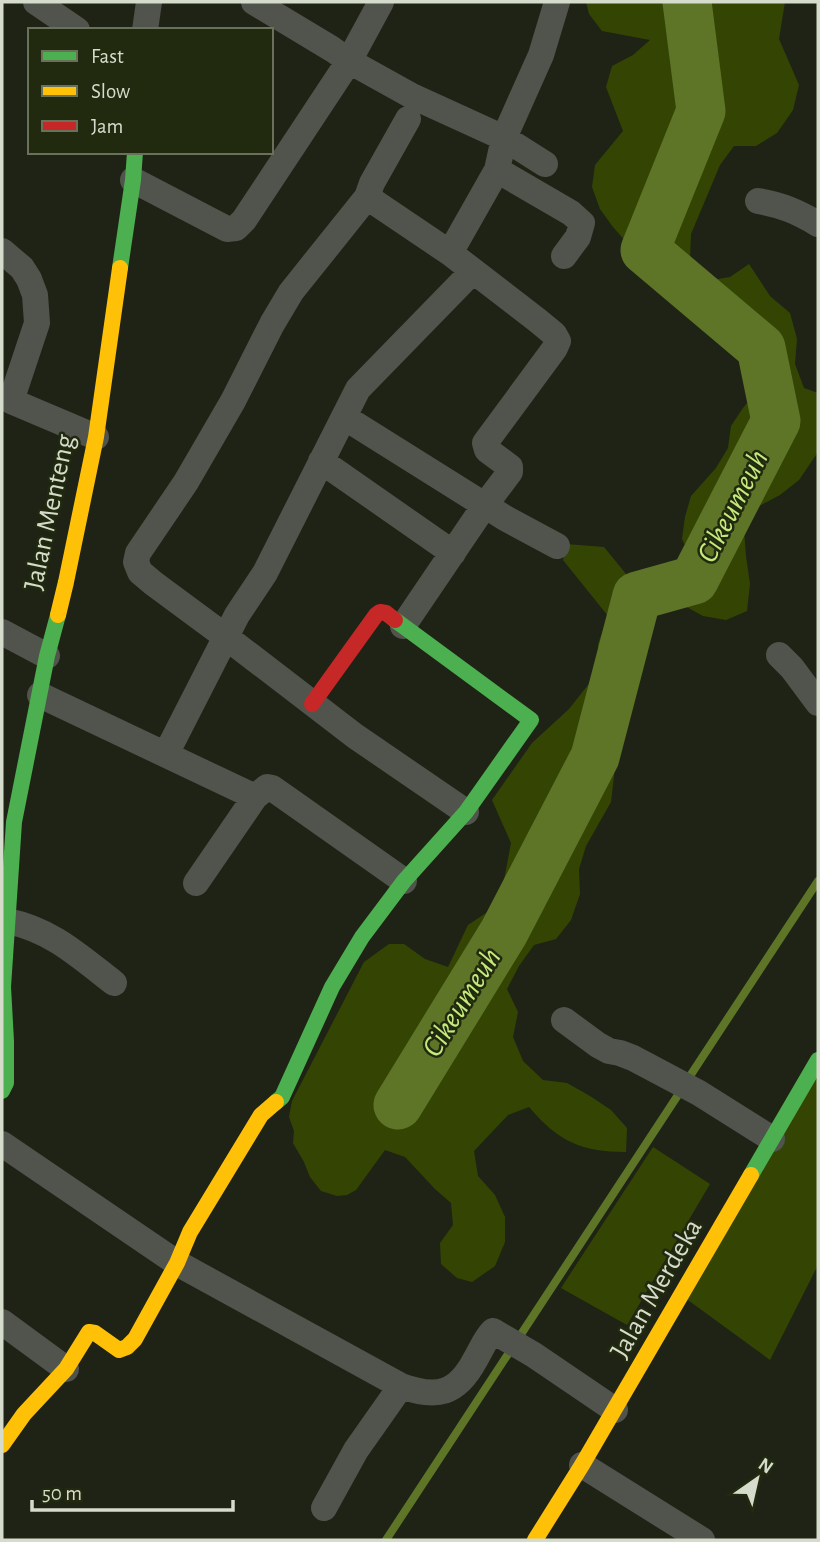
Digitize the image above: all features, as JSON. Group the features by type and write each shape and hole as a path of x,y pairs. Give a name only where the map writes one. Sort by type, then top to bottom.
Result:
{"street":[{"path":"36,2 74,28"},
{"path":"145,28 149,2"},
{"path":"254,2 349,61 412,96 504,138 545,164"},
{"path":"133,180 227,229 236,228 244,220 349,61 381,2"},
{"path":"450,253 497,170 504,138 541,55 557,2"},
{"path":"408,119 367,197 290,292 233,401 186,482 138,553 136,562 140,572 312,704 466,812"},
{"name":"Jalan Menteng","path":"3,1085 6,1041 3,987 8,819 40,695 96,437 135,154"},
{"path":"497,170 571,213 582,223 578,237 564,256"},
{"path":"367,197 450,253 537,320 554,334 558,341 485,443 487,450 510,468 507,477 403,626"},
{"path":"758,201 792,210 818,224"},
{"path":"2,251 22,268 29,279 35,295 37,323 7,403 96,437"},
{"path":"166,754 237,615 265,573 358,389 473,271"},
{"path":"344,418 505,518 557,546"},
{"path":"321,461 453,553"},
{"path":"2,1445 24,1414 66,1369 89,1332 96,1333 119,1350 135,1339 177,1263 190,1232 261,1115 282,1097 332,986 362,937 404,881 466,812 531,720 386,613 380,612 312,704"},
{"path":"2,632 47,656"},
{"path":"779,655 818,703"},
{"path":"40,695 255,797"},
{"path":"196,883 255,797 267,787 404,881"},
{"path":"7,921 55,938 114,983"},
{"path":"564,1020 598,1045 633,1058 699,1093 772,1139"},
{"name":"Jalan Merdeka","path":"535,1540 583,1465 817,1065"},
{"path":"2,1144 177,1263 401,1386 431,1394 452,1388 461,1382 469,1371 493,1331 534,1355 615,1410"},
{"path":"2,1322 66,1369"},
{"path":"324,1508 356,1450 401,1386"},
{"path":"583,1465 702,1540"}],"green space":[{"path":"586,2 785,2 779,39 799,85 793,110 777,133 756,146 734,146 720,165 691,234 690,258 706,281 730,277 749,264 770,296 790,313 797,339 795,364 804,388 818,393 818,452 799,480 780,495 759,506 744,530 750,584 747,611 726,620 703,616 683,605 661,609 645,629 641,652 617,697 611,802 586,846 579,869 580,894 571,920 556,939 534,945 507,989 518,1012 513,1037 523,1061 543,1080 567,1083 611,1110 627,1128 626,1152 596,1150 572,1142 550,1128 529,1107 508,1115 474,1151 478,1176 495,1195 505,1217 505,1242 495,1266 472,1282 457,1278 441,1264 440,1243 453,1225 451,1203 405,1157 385,1150 356,1190 337,1196 321,1191 310,1177 293,1143 294,1131 289,1117 292,1101 364,962 389,944 404,944 425,959 448,967 468,925 486,913 501,896 511,843 492,800 532,743 569,709 592,680 598,663 598,644 608,616 563,560 566,544 604,547 626,574 644,579 691,558 682,539 691,496 716,468 728,448 731,426 758,390 763,369 756,327 693,300 660,269 645,250 628,244 600,209 592,187 595,165 623,131 606,87 612,66 633,55 650,40 602,31 589,14"},
{"path":"818,1068 818,1265 770,1360 681,1295"},
{"path":"653,1147 710,1184 627,1325 561,1288"}],"waterway":[{"name":"Cikeumeuh","path":"398,1105 504,932 595,757 637,596 694,580 776,421 761,348 645,250 701,111 687,2"},
{"path":"690,1076 818,881"},
{"path":"386,1540 680,1092"}],"traffic: fast":[{"path":"120,268 135,154"},
{"path":"2,1091 6,1083 3,987 14,822 47,656 58,615"},
{"path":"276,1102 282,1097 332,987 362,937 404,881 466,812 531,720 395,620"},
{"path":"751,1175 818,1060"}],"traffic: slow":[{"path":"58,615 96,437 120,268"},
{"path":"2,1445 24,1414 66,1369 89,1332 95,1333 119,1350 135,1339 177,1263 190,1232 261,1115 276,1102"},
{"path":"535,1540 582,1465 751,1175"}],"traffic: jam":[{"path":"312,704 376,615 380,612 386,613 395,620"}]}
